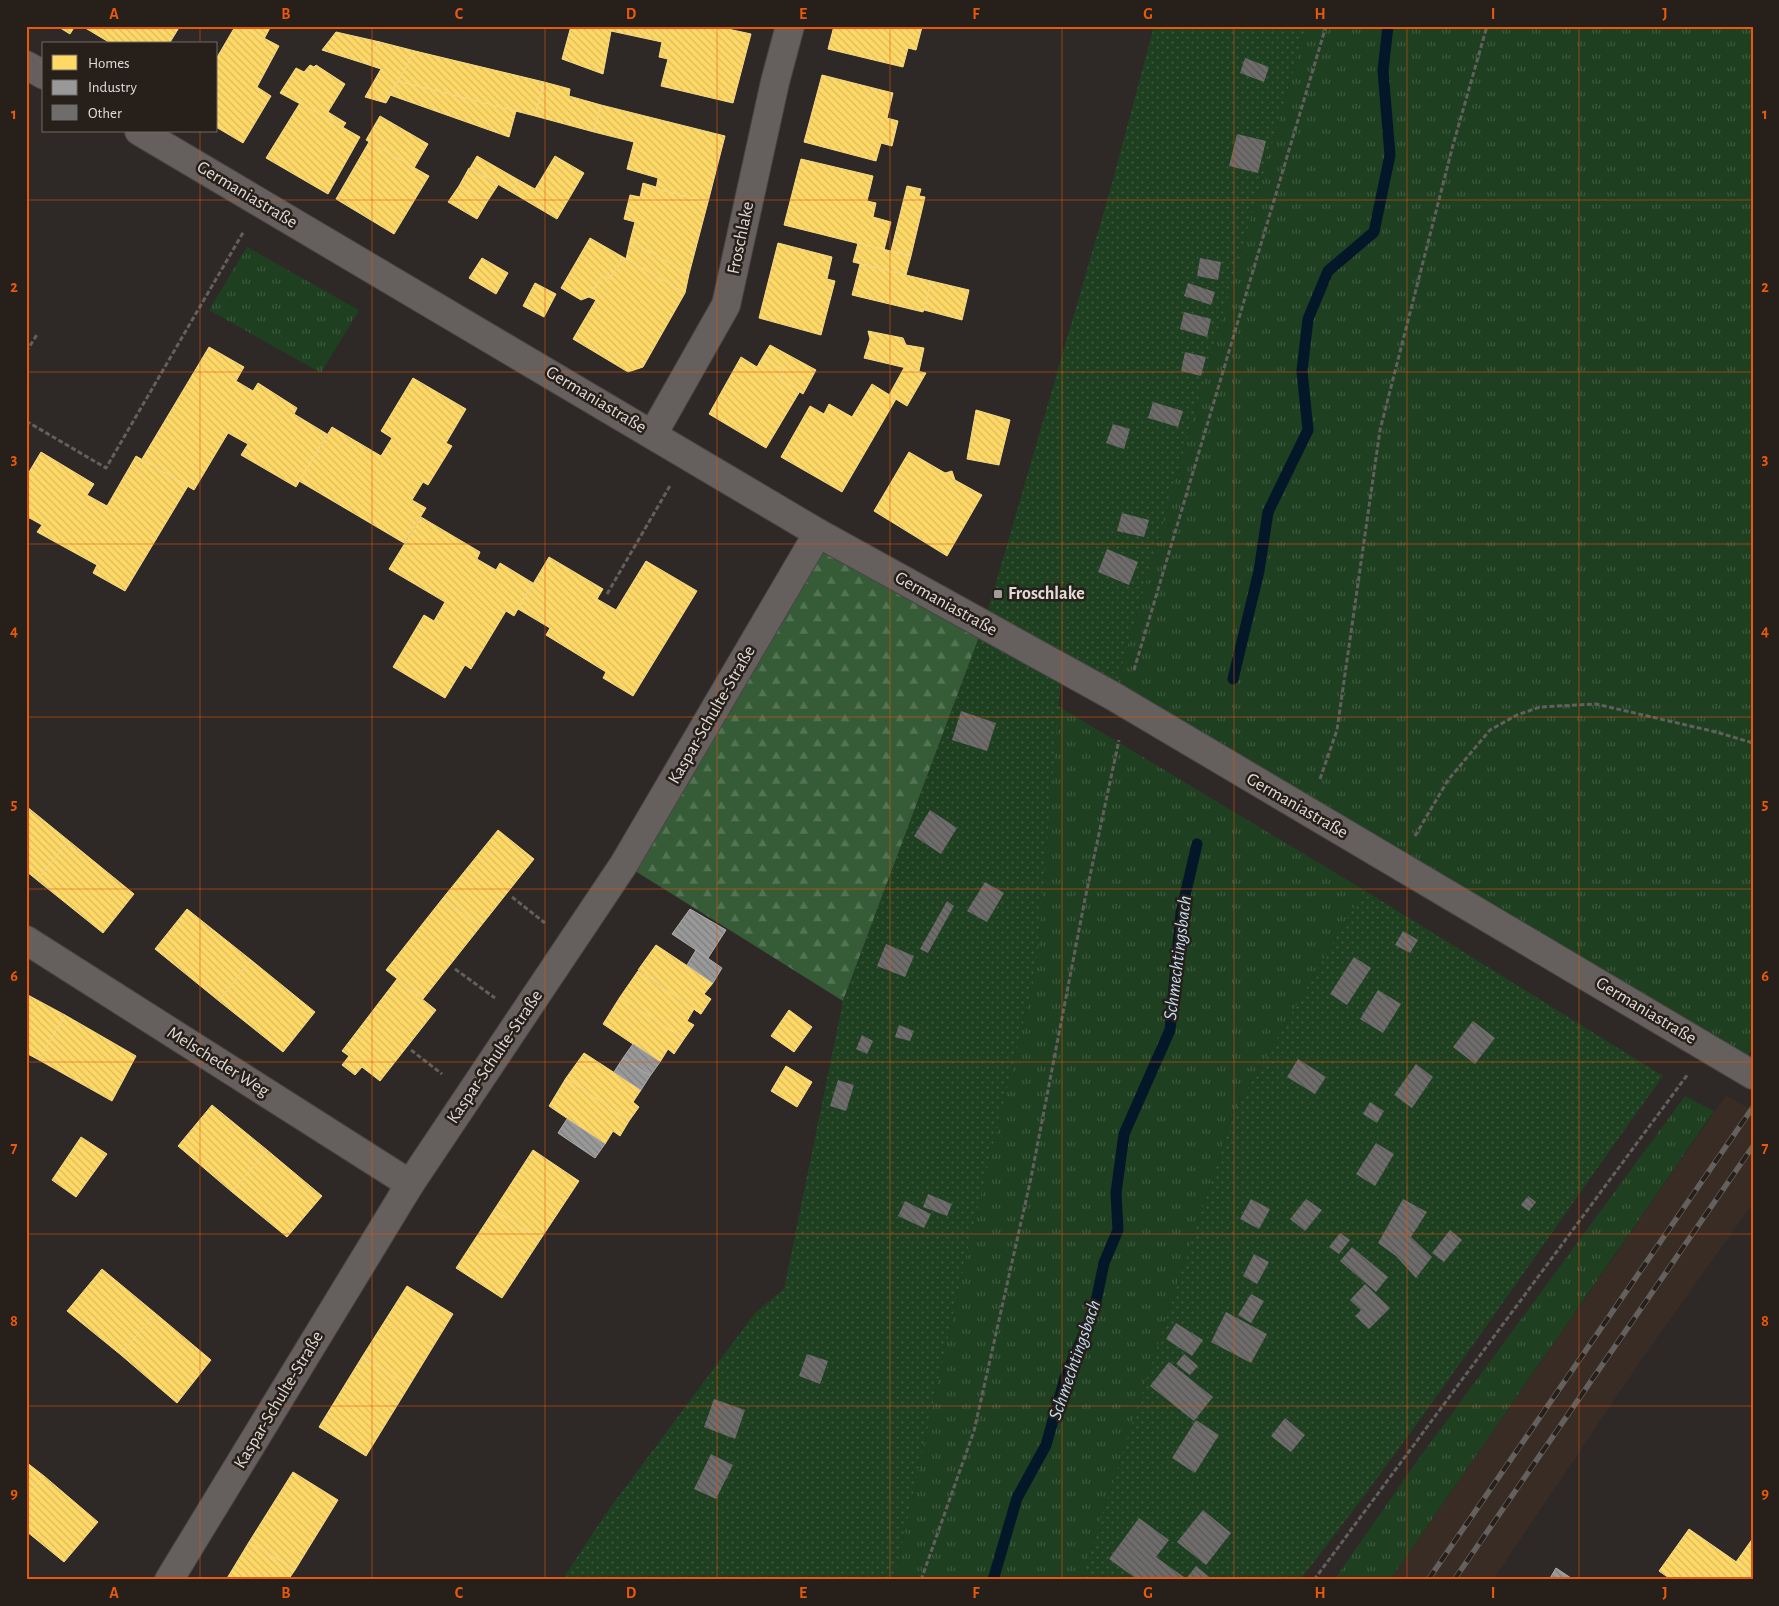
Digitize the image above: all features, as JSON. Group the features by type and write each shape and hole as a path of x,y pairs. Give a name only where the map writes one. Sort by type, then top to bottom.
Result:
{"street":[{"name":"Froschlake","path":"653,434 726,304 775,82 790,26"},
{"path":"26,65 42,74"},
{"name":"Germaniastraße","path":"141,132 818,533 1112,696 1753,1075"},
{"name":"Kaspar-Schulte-Straße","path":"169,1580 410,1184 620,872 818,533"},
{"name":"Melscheder Weg","path":"26,940 410,1184"}],"path":[{"path":"1132,679 1326,26"},
{"path":"1306,812 1337,730 1380,430 1453,145 1487,26"},
{"path":"26,421 106,468 244,231"},
{"path":"26,352 38,333"},
{"path":"607,594 672,482"},
{"path":"1398,864 1448,780 1490,730 1517,715 1540,707 1596,704 1716,732 1753,743"},
{"path":"921,1580 974,1431 1031,1178 1120,734"},
{"path":"512,897 546,924"},
{"path":"455,968 502,1004"},
{"path":"1314,1580 1708,1047"},
{"path":"411,1050 442,1075"}],"shaded area":[{"path":"1726,1095 1753,1111 1753,1203 1639,1363 1493,1580 1390,1580"}],"green space":[{"path":"1154,26 1306,26 1113,696 1062,669 1036,971 967,1252 894,1580 562,1580 607,1512 755,1313 784,1289 843,1001 984,624 1111,187"},
{"path":"1306,26 1753,26 1753,1048 1740,1067 1113,696"},
{"path":"247,247 359,310 321,373 209,310"},
{"path":"818,533 984,624 843,1001 624,864"},
{"path":"1058,706 1364,890 1234,1112 1081,1580 894,1580 967,1252 1036,971"},
{"path":"1364,890 1663,1076 1439,1393 1300,1580 1081,1580 1234,1112"},
{"path":"1685,1096 1714,1111 1390,1580 1334,1580 1417,1461"}],"building: Homes":[{"path":"57,26 75,26 70,34"},
{"path":"82,26 180,26 170,42 109,42"},
{"path":"237,26 241,26 279,46 257,87 271,96 243,143 218,128 218,56"},
{"path":"241,26 271,26 264,39"},
{"path":"571,26 714,26 751,34 733,103 661,86 668,59 659,57 662,42 611,31 603,74 562,59"},
{"path":"834,26 922,27 916,50 908,48 903,67 828,49"},
{"path":"336,32 380,42 366,64 322,50"},
{"path":"380,42 415,51 386,103 365,97 381,69 366,64"},
{"path":"415,51 544,82 535,116 398,81"},
{"path":"310,65 314,67 316,65 345,84 328,112 346,123 343,127 280,93 296,68 304,72"},
{"path":"822,75 893,93 887,118 898,121 892,146 881,143 876,161 804,142"},
{"path":"398,81 516,111 509,137 390,95"},
{"path":"544,82 570,89 569,96 601,105 594,132 535,116"},
{"path":"300,103 360,137 328,194 266,158"},
{"path":"601,105 725,136 708,202 656,189 658,178 627,169 634,142 594,132"},
{"path":"380,116 428,144 414,168 366,140"},
{"path":"369,142 429,176 394,234 336,199"},
{"path":"477,156 517,179 513,193 470,168"},
{"path":"555,156 584,173 557,219 513,193 517,179 535,189"},
{"path":"801,159 873,176 867,201 876,203 873,217 891,222 884,250 784,225"},
{"path":"469,168 498,185 487,202 459,186"},
{"path":"643,183 656,187 656,189 708,202 689,274 630,241 635,222 624,219 630,195 640,197"},
{"path":"459,186 487,202 477,219 448,202"},
{"path":"907,186 921,189 919,196 925,197 911,256 891,251"},
{"path":"590,238 623,257 610,279 603,275 589,297 581,300 561,288"},
{"path":"630,241 689,274 685,293 626,259"},
{"path":"778,243 832,257 827,279 835,281 821,335 759,318"},
{"path":"858,243 911,256 906,275 853,262"},
{"path":"623,257 685,293 643,367 628,372 573,339 596,300 589,297 603,275 610,279"},
{"path":"482,258 508,273 496,294 469,278"},
{"path":"860,264 931,281 923,312 852,295"},
{"path":"931,281 969,290 962,320 924,310"},
{"path":"535,283 556,294 544,317 523,306"},
{"path":"868,331 903,338 906,345 924,348 919,371 864,358 870,339"},
{"path":"770,345 816,370 803,394 779,379 784,370 762,358"},
{"path":"209,347 244,367 236,381 253,391 258,383 297,408 294,414 327,434 296,487 241,455 248,444 228,433 194,490 142,459"},
{"path":"741,357 757,367 762,358 784,370 779,379 800,391 766,448 709,414"},
{"path":"904,368 926,373 907,406 889,395"},
{"path":"413,378 466,409 446,443 452,446 428,485 423,482 412,500 426,508 404,543 299,481 332,427 381,456 392,438 381,431"},
{"path":"872,384 896,399 842,492 781,457 810,406 824,414 829,404 852,417"},
{"path":"976,410 1010,420 999,465 967,459"},
{"path":"41,452 94,484 87,495 107,506 136,456 188,486 125,591 93,573 97,565 37,532 42,525 26,516 26,477"},
{"path":"909,452 945,473 952,471 955,480 982,495 947,556 874,511"},
{"path":"421,517 480,552 477,559 496,570 500,563 533,583 514,616 506,611 471,669 465,665 445,698 393,667 424,615 434,621 445,602 389,569"},
{"path":"549,557 603,589 597,599 616,610 646,561 697,591 633,696 603,678 606,672 546,635 550,628 518,609"},
{"path":"26,806 69,841 37,880 26,871"},
{"path":"498,830 534,859 480,927 443,898"},
{"path":"69,841 134,894 103,933 37,880"},
{"path":"443,898 480,927 423,999 386,970"},
{"path":"187,909 251,960 219,1001 155,949"},
{"path":"656,945 713,983 704,994 711,999 701,1014 638,970"},
{"path":"251,960 315,1012 283,1052 219,1001"},
{"path":"638,971 694,1009 687,1021 694,1025 684,1039 620,997"},
{"path":"397,979 436,1010 380,1081 362,1067 355,1075 342,1065 349,1056 342,1051"},
{"path":"26,994 65,1015 39,1060 26,1053"},
{"path":"620,997 684,1039 674,1054 668,1049 660,1062 603,1024"},
{"path":"789,1010 812,1027 794,1052 771,1036"},
{"path":"65,1015 136,1056 112,1101 39,1060"},
{"path":"584,1053 641,1090 633,1102 639,1107 629,1121 566,1078"},
{"path":"786,1066 812,1082 797,1107 771,1091"},
{"path":"566,1078 629,1121 620,1136 613,1131 605,1144 549,1106"},
{"path":"212,1105 267,1150 232,1192 178,1146"},
{"path":"81,1137 107,1154 76,1197 52,1180"},
{"path":"267,1150 322,1196 287,1237 232,1192"},
{"path":"533,1150 579,1181 540,1240 494,1210"},
{"path":"494,1210 540,1240 502,1298 456,1268"},
{"path":"102,1269 155,1313 121,1355 67,1311"},
{"path":"407,1286 453,1314 409,1386 362,1357"},
{"path":"155,1313 211,1360 177,1403 121,1355"},
{"path":"362,1357 409,1386 366,1456 319,1427"},
{"path":"26,1462 44,1476 26,1497"},
{"path":"293,1472 338,1500 295,1570 249,1542"},
{"path":"44,1476 98,1522 64,1562 26,1531 26,1497"},
{"path":"1689,1529 1748,1570 1741,1580 1672,1580 1659,1571"},
{"path":"1753,1538 1753,1574 1736,1562"},
{"path":"249,1542 295,1570 288,1580 226,1580"},
{"path":"1748,1570 1753,1574 1753,1580 1741,1580"}],"building: Industry":[{"path":"690,909 726,930 708,958 672,934"},
{"path":"696,950 722,968 713,983 687,965"},
{"path":"633,1044 660,1062 650,1076 623,1058"},
{"path":"623,1058 650,1076 641,1090 614,1072"},
{"path":"567,1119 605,1144 595,1158 558,1133"},
{"path":"1556,1568 1574,1580 1549,1580"}],"building: Other":[{"path":"1245,58 1269,67 1264,82 1240,73"},
{"path":"1237,134 1266,141 1258,173 1229,166"},
{"path":"1200,258 1221,262 1218,280 1197,276"},
{"path":"1188,283 1215,292 1211,305 1184,296"},
{"path":"1184,312 1211,319 1207,337 1180,329"},
{"path":"1185,352 1206,357 1201,376 1181,371"},
{"path":"1153,402 1183,411 1178,427 1148,418"},
{"path":"1113,424 1130,429 1124,449 1106,443"},
{"path":"1122,513 1149,520 1144,537 1117,531"},
{"path":"1107,549 1138,562 1129,585 1098,572"},
{"path":"961,711 996,723 987,751 952,740"},
{"path":"930,810 957,828 941,854 914,836"},
{"path":"985,882 1004,893 987,922 967,911"},
{"path":"947,901 954,906 928,953 920,949"},
{"path":"1403,931 1418,940 1410,953 1395,945"},
{"path":"886,944 914,956 905,977 877,966"},
{"path":"1354,957 1371,968 1347,1005 1330,994"},
{"path":"1378,990 1401,1004 1383,1033 1360,1019"},
{"path":"1473,1021 1495,1038 1475,1064 1453,1047"},
{"path":"899,1025 914,1031 910,1041 895,1037"},
{"path":"862,1035 873,1041 867,1054 856,1049"},
{"path":"1298,1059 1326,1077 1315,1094 1287,1077"},
{"path":"1416,1064 1433,1077 1412,1108 1394,1095"},
{"path":"838,1080 854,1085 846,1111 830,1106"},
{"path":"1370,1102 1384,1111 1377,1123 1363,1114"},
{"path":"1376,1143 1394,1154 1375,1186 1356,1174"},
{"path":"928,1194 952,1204 947,1216 923,1207"},
{"path":"1528,1196 1536,1202 1529,1211 1521,1205"},
{"path":"1251,1199 1270,1209 1259,1229 1240,1219"},
{"path":"1306,1199 1322,1210 1305,1231 1290,1219"},
{"path":"1403,1199 1427,1212 1411,1237 1432,1257 1416,1278 1396,1256 1378,1243"},
{"path":"905,1201 931,1214 924,1228 898,1216"},
{"path":"1450,1230 1462,1240 1444,1262 1432,1253"},
{"path":"1340,1233 1350,1240 1339,1254 1329,1247"},
{"path":"1352,1247 1388,1277 1376,1292 1340,1261"},
{"path":"1254,1254 1269,1262 1257,1284 1243,1276"},
{"path":"1365,1284 1390,1308 1369,1329 1355,1316 1361,1310 1350,1300"},
{"path":"1251,1294 1264,1301 1251,1323 1238,1315"},
{"path":"1226,1312 1267,1334 1251,1363 1211,1342"},
{"path":"1176,1323 1203,1340 1192,1356 1166,1339"},
{"path":"807,1354 828,1361 820,1384 799,1376"},
{"path":"1184,1354 1198,1366 1190,1375 1176,1364"},
{"path":"1169,1362 1213,1397 1194,1421 1150,1386"},
{"path":"714,1399 745,1410 735,1439 704,1427"},
{"path":"1285,1418 1305,1435 1291,1452 1271,1436"},
{"path":"1196,1420 1219,1435 1195,1473 1172,1458"},
{"path":"711,1454 733,1465 716,1499 694,1489"},
{"path":"1203,1510 1231,1533 1206,1565 1177,1542"},
{"path":"1139,1518 1169,1540 1156,1557 1184,1577 1182,1580 1138,1580 1109,1559"},
{"path":"1196,1566 1213,1580 1185,1580"}],"waterway":[{"name":"Schmechtingsbach","path":"1233,679 1259,571 1268,512 1308,430 1302,371 1308,319 1328,271 1374,232 1390,155 1383,71 1388,26"},
{"name":"Schmechtingsbach","path":"993,1580 1017,1498 1046,1445 1065,1378 1094,1311 1104,1263 1118,1230 1116,1193 1124,1134 1170,1030 1181,913 1197,844"}],"railway":[{"path":"1428,1580 1753,1107"},
{"path":"1454,1580 1753,1146"}],"place":[{"name":"Froschlake","path":"998,594"}]}
